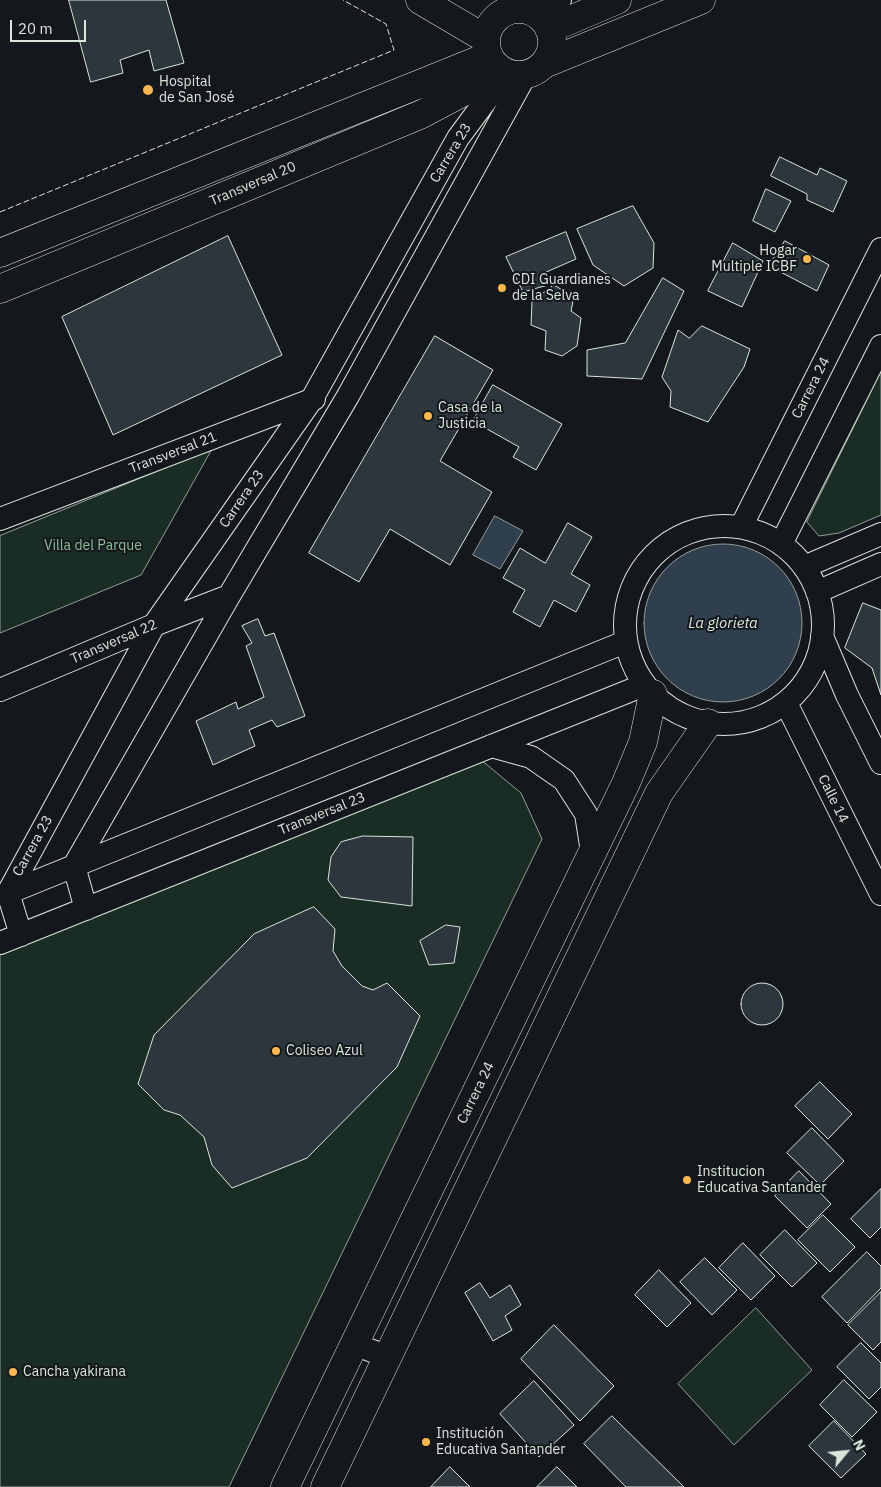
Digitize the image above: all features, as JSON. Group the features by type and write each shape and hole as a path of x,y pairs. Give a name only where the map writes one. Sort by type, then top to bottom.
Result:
{"street":[{"path":"420,0 509,63 550,53 552,41 527,12"},
{"path":"509,63 492,22 560,0"},
{"path":"527,12 617,0"},
{"name":"Transversal 20","path":"0,253 509,63 701,0"},
{"name":"Transversal 20","path":"0,289 422,114 509,63"},
{"name":"Carrera 23","path":"74,866 229,596 348,396 509,63"},
{"name":"Carrera 23","path":"21,935 4,894 154,625 312,399 458,138 509,63"},
{"name":"Carrera 24","path":"741,526 881,249"},
{"path":"781,544 881,346"},
{"name":"Transversal 21","path":"0,519 312,399 348,396"},
{"path":"709,526 741,526 781,544 804,567 817,592 822,609 822,636 816,661 804,684 786,703 762,717 745,722 736,724 708,724 678,713 648,690 632,664 626,642 625,610 635,580 653,554 679,536 709,526"},
{"path":"804,567 881,534"},
{"path":"817,592 881,564"},
{"name":"Transversal 22","path":"0,690 154,625 229,596"},
{"path":"822,636 847,695 881,762"},
{"path":"4,894 626,642"},
{"name":"Carrera 24","path":"285,1487 592,852 643,742 648,690"},
{"name":"Transversal 23","path":"0,943 491,746 648,690"},
{"name":"Calle 14","path":"786,703 881,894"},
{"path":"325,1487 659,794 708,724"},
{"path":"491,746 531,757 564,780 586,814 592,852"},
{"path":"74,866 86,909"},
{"path":"354,1344 388,1357"}],"green space":[{"path":"881,372 881,515 839,533 819,536 807,522"},
{"name":"Villa del Parque","path":"212,449 141,575 0,633 0,536"},
{"path":"474,754 521,793 542,839 229,1487 0,1487 0,946"},
{"path":"756,1308 812,1370 734,1445 678,1384"}],"water":[{"path":"495,516 523,531 500,569 473,555"},
{"name":"La glorieta","path":"723,544 753,550 779,567 796,593 802,623 796,653 779,679 753,696 723,702 693,696 667,679 650,653 644,623 650,593 667,567 693,550"}],"building":[{"path":"69,0 166,0 184,63 154,71 149,50 120,60 123,73 91,82"},
{"path":"780,157 817,175 820,168 847,181 833,212 807,200 807,194 771,176"},
{"path":"766,189 791,201 775,232 753,221"},
{"path":"633,206 654,243 653,268 624,286 593,265 577,229"},
{"path":"566,232 576,259 544,273 548,285 523,292 506,257"},
{"path":"228,236 282,355 113,435 62,317"},
{"path":"785,241 829,265 817,291 769,266"},
{"path":"733,243 763,261 742,307 708,291"},
{"path":"663,278 684,291 642,379 587,376 587,350 625,343"},
{"path":"554,285 574,297 571,311 581,318 577,346 562,356 545,350 546,331 531,325 532,302"},
{"path":"702,326 750,349 744,367 708,422 670,407 671,391 662,377 678,330 689,338"},
{"name":"Casa de la Justicia","path":"435,336 493,370 440,461 492,492 450,565 390,529 359,582 309,553"},
{"path":"493,385 562,424 536,470 513,457 519,447 473,421"},
{"path":"568,523 592,537 571,574 590,585 576,612 554,600 540,627 513,612 525,590 503,578 520,548 545,563"},
{"path":"863,603 881,610 881,695 872,668 845,648"},
{"path":"258,619 265,636 274,633 305,716 277,727 272,720 249,730 255,746 213,765 196,721 236,702 238,709 264,697 246,646 252,643 242,626"},
{"path":"363,836 413,837 412,906 341,897 328,880 331,857 341,842"},
{"name":"Coliseo Azul","path":"314,907 335,929 333,951 342,966 362,986 373,990 387,983 420,1016 397,1067 307,1158 232,1188 212,1165 204,1137 180,1115 164,1110 138,1084 154,1035 254,934"},
{"path":"446,925 460,927 454,963 429,965 420,941"},
{"path":"762,983 777,989 783,1004 777,1019 762,1025 747,1019 741,1004 747,989"},
{"path":"820,1082 852,1114 828,1139 795,1106"},
{"path":"812,1128 844,1161 820,1185 787,1153"},
{"path":"799,1171 831,1204 807,1228 775,1196"},
{"path":"881,1189 881,1227 870,1238 851,1219"},
{"path":"823,1215 855,1247 830,1272 798,1240"},
{"path":"785,1230 817,1263 792,1287 760,1255"},
{"path":"743,1243 775,1276 751,1300 719,1268"},
{"path":"867,1252 881,1266 881,1288 847,1323 822,1297"},
{"path":"705,1258 737,1290 712,1315 680,1282"},
{"path":"659,1270 691,1303 667,1327 635,1295"},
{"path":"480,1283 490,1298 510,1285 521,1305 505,1316 512,1330 493,1341 465,1293"},
{"path":"881,1292 881,1342 873,1350 848,1325"},
{"path":"554,1325 614,1386 580,1421 521,1359"},
{"path":"861,1343 881,1363 881,1387 869,1399 837,1367"},
{"path":"844,1380 877,1412 852,1437 820,1405"},
{"path":"534,1381 574,1425 539,1457 500,1414"},
{"path":"612,1416 684,1487 626,1487 584,1444"},
{"path":"834,1421 866,1454 841,1478 809,1446"},
{"path":"450,1467 470,1487 431,1487"},
{"path":"557,1467 577,1487 537,1487"}],"fence":[{"path":"0,212 394,50 386,24 343,0"}],"place":[{"name":"Hospital de San José","path":"148,90"},
{"name":"Hogar Multiple ICBF","path":"807,259"},
{"name":"CDI Guardianes de la Selva","path":"502,288"},
{"name":"Casa de la Justicia","path":"428,416"},
{"name":"Coliseo Azul","path":"276,1051"},
{"name":"Institucion Educativa Santander","path":"687,1180"},
{"name":"Cancha yakirana","path":"13,1372"},
{"name":"Institución Educativa Santander","path":"426,1442"}]}
